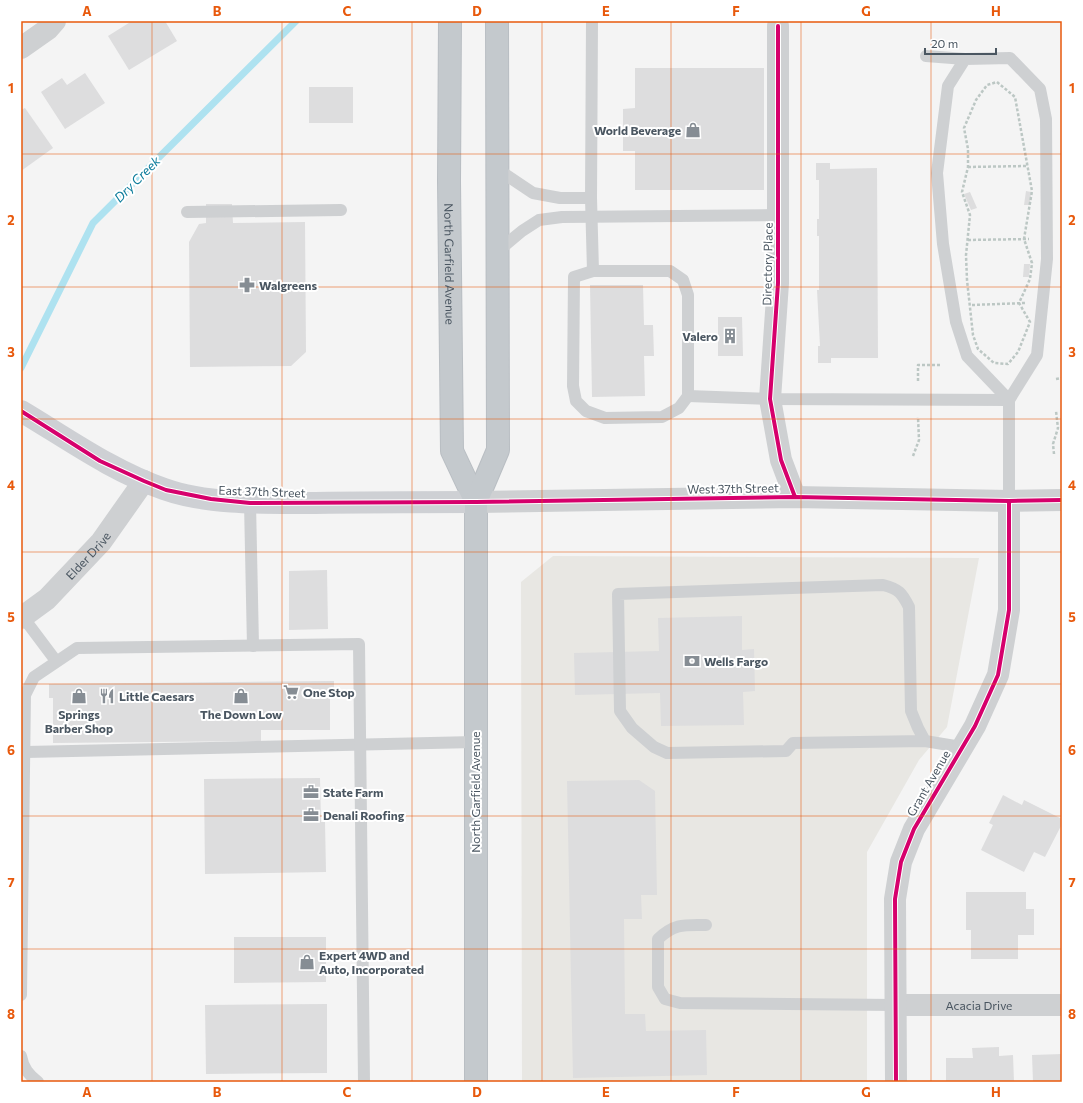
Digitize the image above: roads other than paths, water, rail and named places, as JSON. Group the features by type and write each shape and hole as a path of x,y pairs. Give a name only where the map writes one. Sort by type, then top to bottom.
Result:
{"highway":[{"name":"North Garfield Avenue","path":"450,21 449,181 452,451 476,502"},
{"name":"North Garfield Avenue","path":"476,1082 476,502 498,450 497,21"}],"main road":[{"name":"East 37th Street","path":"26,414 100,460 144,481 166,490 211,499 250,503 476,502"}],"street":[{"path":"21,48 48,29 56,21"},
{"name":"Directory Place","path":"778,24 778,283 770,398 781,460 795,498"},
{"name":"Elder Drive","path":"22,618 47,599 101,542 144,481"},
{"name":"West 37th Street","path":"476,502 795,498 1009,501 1062,500"},
{"name":"Grant Avenue","path":"896,1082 895,899 901,862 914,829 960,747 975,726 998,675 1009,610 1009,501"},
{"name":"Acacia Drive","path":"895,1005 1062,1005"}],"lane":[{"path":"592,21 591,198 593,271"},
{"path":"926,56 965,59 1010,58 1040,89 1046,119 1047,259 1037,355 1009,400 1009,501"},
{"path":"965,59 948,86 937,173 943,244 956,322 967,356 1009,400"},
{"path":"497,169 515,183 533,193 560,198 591,198"},
{"path":"187,212 341,210"},
{"path":"498,251 522,231 539,220 562,217 778,215"},
{"path":"593,271 670,271 683,280 688,295 688,396 678,408 662,417 606,418 586,411 576,401 573,386 574,277 593,271"},
{"path":"688,396 1009,400"},
{"path":"250,503 253,646"},
{"path":"925,741 911,711 909,607 904,596 895,588 883,586 618,594 620,711 632,728 654,747 667,753 786,751 793,743 925,741 960,747"},
{"path":"22,618 56,661"},
{"path":"21,995 26,752 25,695 34,677 76,648 359,644 364,1082"},
{"path":"26,752 476,742"},
{"path":"706,925 684,926 669,929 658,939 658,987 665,999 680,1003 895,1005"},
{"path":"21,1056 22,1064 30,1075 38,1082"}],"waterway":[{"name":"Dry Creek","path":"21,368 93,223 296,21"}],"place":[{"name":"World Beverage","path":"693,130"},
{"name":"Walgreens","path":"247,285"},
{"name":"Valero","path":"730,336"},
{"name":"Wells Fargo","path":"692,661"},
{"name":"One Stop","path":"291,692"},
{"name":"Springs Barber Shop","path":"79,696"},
{"name":"Little Caesars","path":"107,696"},
{"name":"The Down Low","path":"241,696"},
{"name":"State Farm","path":"311,792"},
{"name":"Denali Roofing","path":"311,815"},
{"name":"Expert 4WD and Auto, Incorporated","path":"307,962"}]}
